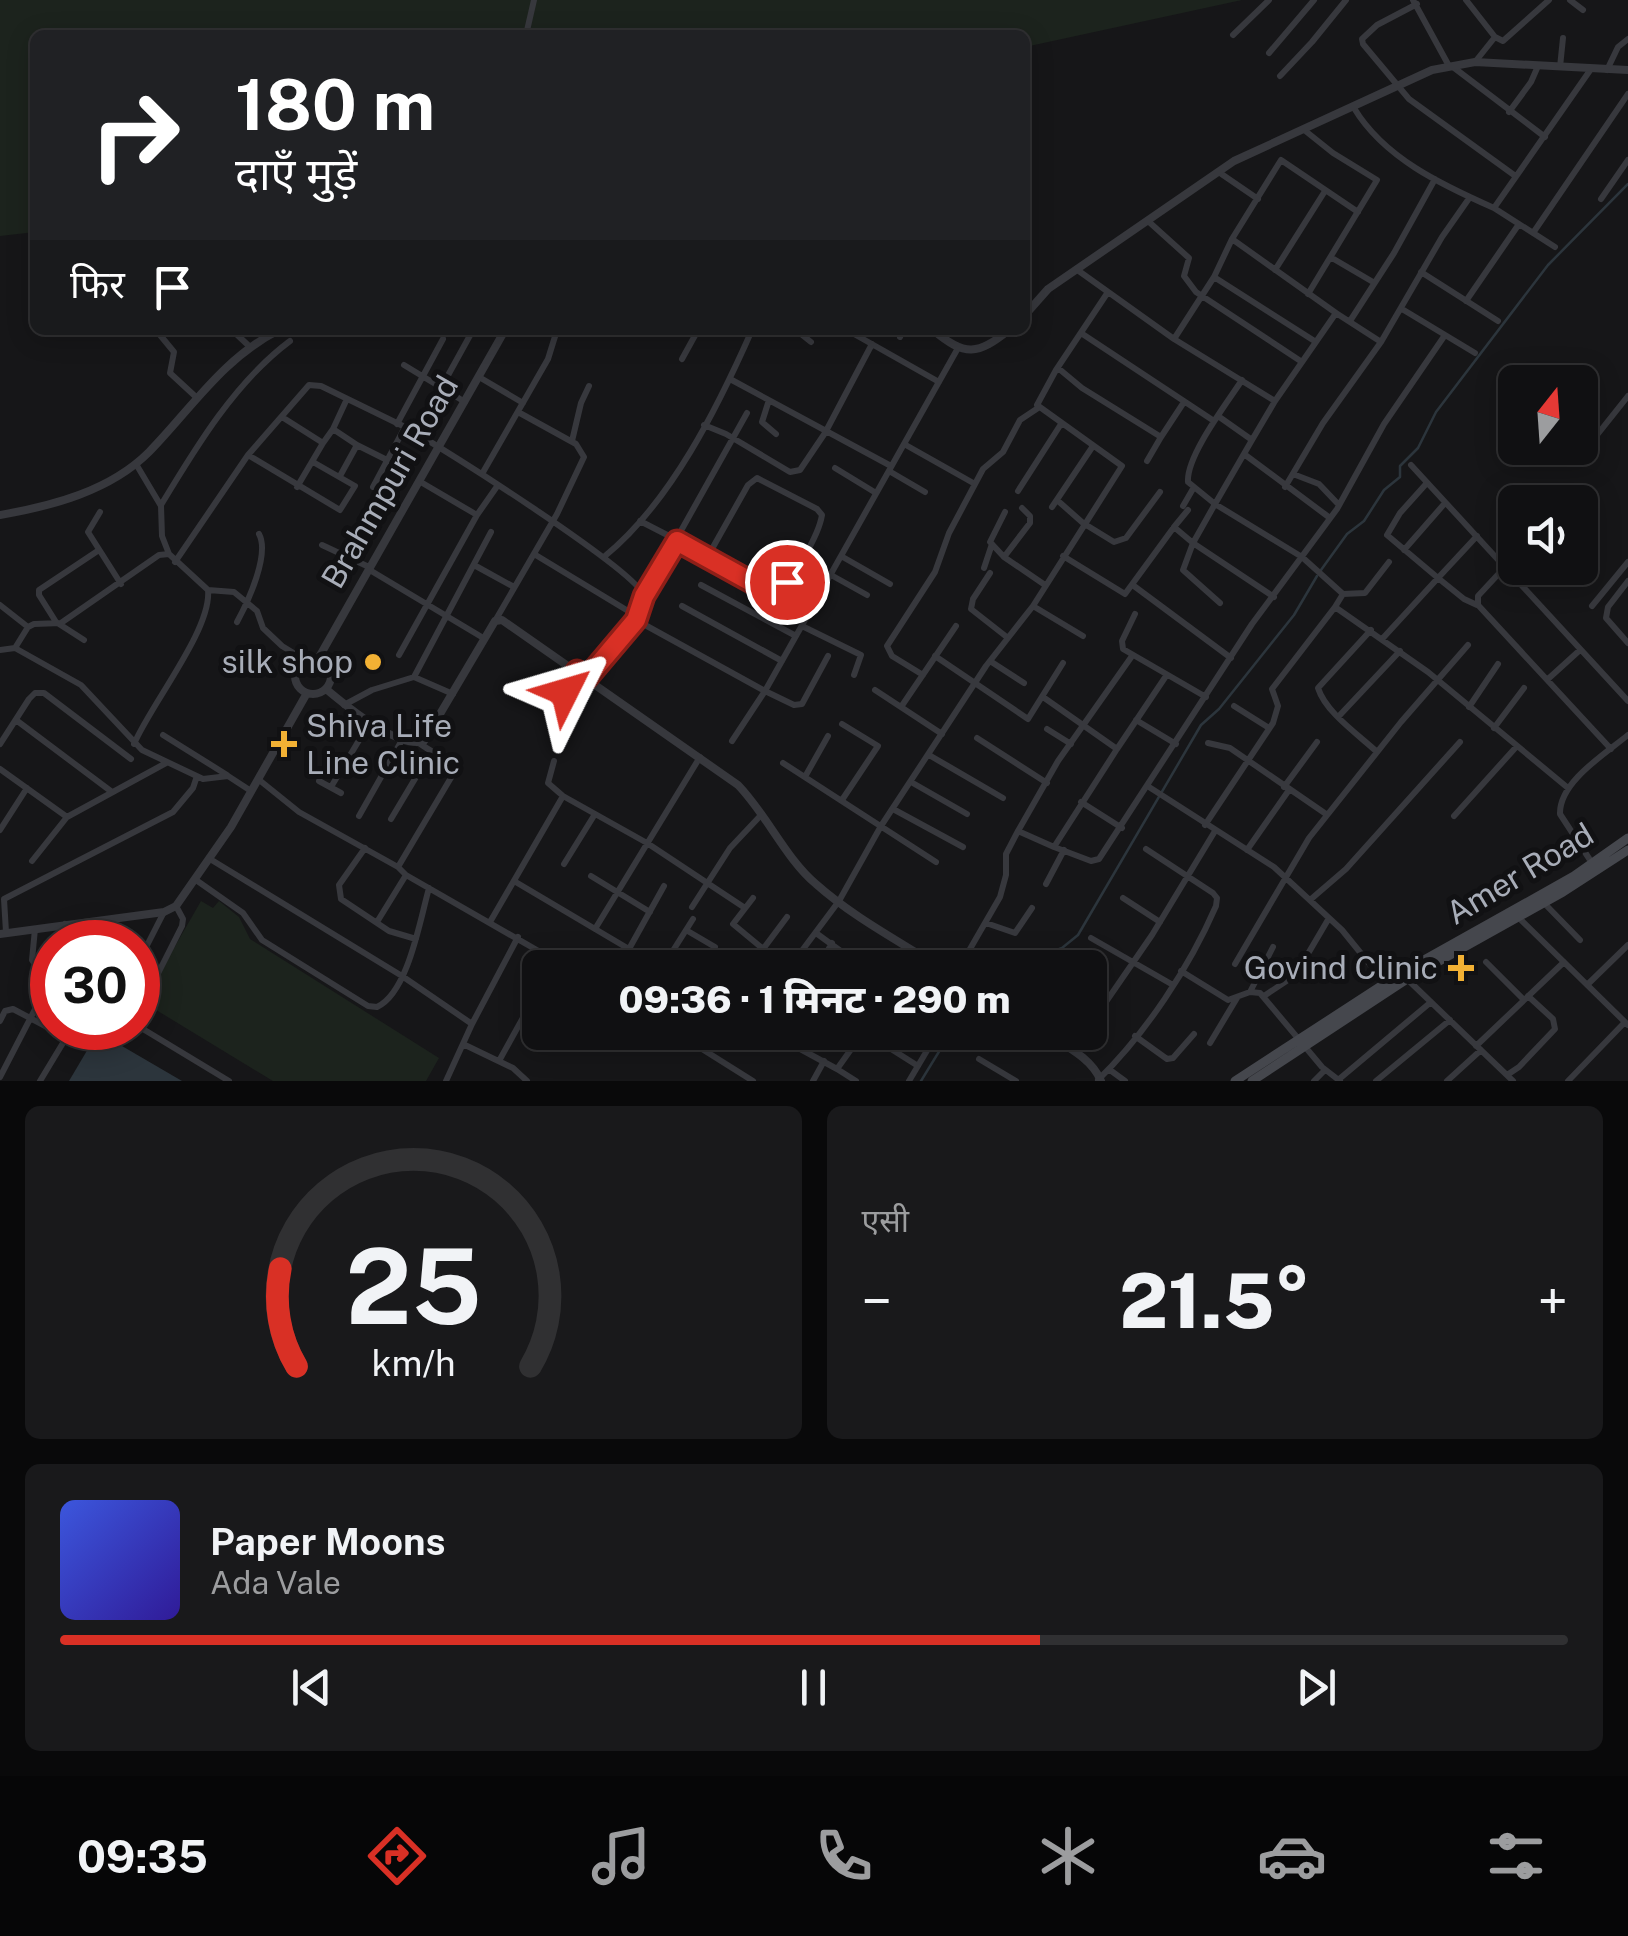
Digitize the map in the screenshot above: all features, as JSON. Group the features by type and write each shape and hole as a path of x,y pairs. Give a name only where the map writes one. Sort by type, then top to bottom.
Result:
{"main road":[{"name":"Amer Road","path":"1235,1081 1627,843"},
{"name":"Amer Road","path":"1515,914 1544,902 1627,843"},
{"name":"Amer Road","path":"1252,1081 1384,983 1404,976"}],"street":[{"path":"527,30 534,0"},
{"path":"1234,35 1268,0"},
{"path":"1269,53 1314,0"},
{"path":"1280,76 1346,0"},
{"path":"1466,0 1499,41 1550,0"},
{"path":"1570,0 1583,10"},
{"path":"1514,176 1397,87 1362,39 1415,2 1450,66 1544,137"},
{"path":"1475,62 1494,37"},
{"path":"1560,68 1563,38"},
{"path":"1607,70 1618,47 1628,38"},
{"path":"1030,309 1048,289 1234,161 1432,70 1475,62 1627,69"},
{"path":"1509,112 1538,66"},
{"path":"1494,208 1591,69"},
{"path":"1533,233 1628,94"},
{"path":"1354,108 1368,132 1410,165 1494,208 1556,247"},
{"path":"1303,129 1377,180 1308,294"},
{"path":"1174,340 1281,160 1358,212"},
{"path":"1601,199 1628,160"},
{"path":"1220,174 1258,199"},
{"path":"1350,321 1435,179"},
{"path":"1276,270 1325,190"},
{"path":"1286,487 1323,422 1381,342 1402,309 1404,298 1470,198"},
{"path":"1148,221 1189,258 1185,280 1202,296 1302,362"},
{"path":"1466,301 1519,224"},
{"path":"1232,239 1381,342"},
{"path":"1332,258 1373,282"},
{"path":"1076,269 1174,340 1275,401"},
{"path":"1421,272 1498,322"},
{"path":"1214,276 1316,342"},
{"path":"1038,408 1058,368 1108,292"},
{"path":"1402,309 1476,353"},
{"path":"1220,602 1182,570 1192,543 1275,401 1336,313"},
{"path":"1081,332 1184,402 1252,440"},
{"path":"1018,830 1091,861 1100,860 1252,624 1339,505 1384,424 1446,334"},
{"path":"160,335 174,352 170,373 196,397"},
{"path":"237,335 249,346"},
{"path":"0,515 61,504 136,464 196,397 249,346 270,335"},
{"path":"441,388 470,335"},
{"name":"Brahmpuri Road","path":"318,659 503,335"},
{"path":"482,474 548,359 555,335"},
{"path":"682,359 695,335"},
{"path":"605,556 628,538 678,468 730,379 749,335"},
{"path":"802,335 811,342"},
{"path":"855,335 939,382"},
{"path":"940,335 958,348 975,351 1003,335"},
{"path":"373,486 443,339"},
{"path":"160,506 204,436 269,358 290,341"},
{"path":"704,425 790,472 795,471 803,466 826,431 872,344"},
{"path":"732,741 766,691 958,348"},
{"path":"404,366 465,402"},
{"path":"1058,368 1082,388 1161,437"},
{"path":"479,378 523,403"},
{"path":"730,379 826,431 924,492"},
{"path":"1242,380 1216,418 1188,472 1188,482 1215,504 1302,558 1343,594 1365,592 1390,562"},
{"path":"174,562 248,455 309,385 321,386 440,446 605,556 640,584 644,596"},
{"path":"572,441 581,403 590,386"},
{"path":"1598,434 1628,396"},
{"path":"770,400 762,422 776,434"},
{"path":"298,487 346,401"},
{"path":"1147,460 1184,402"},
{"path":"802,950 839,901 893,809 1122,466 1038,408"},
{"path":"922,675 892,656 887,646 935,572 948,534 986,464 1003,452 1020,420 1038,408"},
{"path":"419,743 424,742 454,694 552,523 584,457 572,441 518,412"},
{"path":"587,678 637,619 644,596 747,413"},
{"path":"282,418 323,444"},
{"path":"1018,490 1061,424"},
{"path":"333,428 387,460"},
{"path":"904,444 975,484"},
{"path":"340,476 357,445"},
{"path":"1093,446 1055,504 1114,542 1126,538 1160,492"},
{"path":"1244,454 1330,518"},
{"path":"248,455 340,510 355,486 313,462"},
{"path":"134,744 199,630 209,598 208,590 169,554 162,536 160,506 136,464"},
{"path":"1411,465 1498,561"},
{"path":"835,468 876,493"},
{"path":"1293,474 1319,484 1339,505"},
{"path":"640,522 774,591 787,582 822,515 762,479 752,480 708,556"},
{"path":"418,481 477,515"},
{"path":"1426,484 1387,530 1387,535 1464,599 1478,605 1611,748"},
{"path":"400,655 477,515 498,485"},
{"path":"1063,556 1118,593 1129,593 1174,527 1194,487"},
{"path":"1404,550 1446,503"},
{"path":"1004,556 1030,522 1022,508"},
{"path":"100,512 88,532 121,584"},
{"path":"1005,512 990,538 992,544 1045,586"},
{"path":"1174,527 1274,596"},
{"path":"414,678 491,532"},
{"path":"237,622 247,604 264,544 259,534"},
{"path":"1383,638 1477,536"},
{"path":"992,544 987,570 970,609 1008,638"},
{"path":"322,546 368,568 485,639"},
{"path":"84,640 56,622 38,595 42,586 99,550"},
{"path":"15,648 34,624 61,624 160,555 169,554"},
{"path":"534,554 637,619 794,706 802,704 828,656"},
{"path":"841,556 890,584"},
{"path":"1592,606 1628,562"},
{"path":"474,564 514,587"},
{"path":"1478,605 1478,596 1498,574"},
{"path":"830,575 867,595"},
{"path":"1628,581 1608,607 1606,618 1628,644"},
{"path":"701,585 796,636"},
{"path":"1520,585 1628,701"},
{"path":"1134,586 1230,658"},
{"path":"208,590 222,588 234,592 257,611 263,628 305,660"},
{"path":"1205,825 1269,728 1278,706 1272,689 1343,594"},
{"path":"0,605 28,628"},
{"path":"682,606 782,661"},
{"path":"1032,606 1082,636"},
{"path":"1335,608 1438,680 1568,788"},
{"path":"1134,614 1121,645 1132,656 1206,697"},
{"path":"495,620 508,623 738,785 815,884 914,950"},
{"path":"802,626 861,656 854,675"},
{"path":"901,708 956,626"},
{"path":"1371,630 1318,688 1320,696 1377,752"},
{"path":"1235,964 1326,814 1468,645"},
{"path":"0,650 15,648 81,684 142,750 197,776 214,780 228,776"},
{"path":"1548,679 1580,650"},
{"path":"1339,716 1400,651"},
{"path":"935,656 1028,720 1063,663"},
{"path":"970,950 1004,886 1006,854 1018,830 1082,726 1132,656"},
{"path":"318,659 330,672 326,689 317,694 301,690 295,677 305,660 318,659"},
{"path":"990,661 1024,683"},
{"path":"1469,707 1498,664"},
{"path":"554,712 577,671"},
{"path":"1054,847 1166,676"},
{"path":"344,705 372,690 414,678 454,694"},
{"path":"1494,728 1524,688"},
{"path":"326,689 370,722 402,740 419,743 450,764 452,776 398,867"},
{"path":"874,690 942,734"},
{"path":"0,744 35,694 44,692 131,759"},
{"path":"97,920 164,912 176,906 210,860 307,693"},
{"path":"1042,696 1117,749"},
{"path":"1234,706 1269,728"},
{"path":"16,720 112,792"},
{"path":"1136,720 1176,744"},
{"path":"331,787 370,722"},
{"path":"842,724 878,746 842,800"},
{"path":"1047,729 1071,744"},
{"path":"164,735 251,791"},
{"path":"806,776 828,736"},
{"path":"1592,863 1559,807 1568,788 1627,737"},
{"path":"977,738 1046,783"},
{"path":"359,816 402,740"},
{"path":"1247,850 1317,742"},
{"path":"1310,900 1346,869 1460,742"},
{"path":"1208,743 1230,748 1326,814"},
{"path":"1454,816 1517,746"},
{"path":"391,818 431,752"},
{"path":"929,755 1004,798"},
{"path":"595,929 700,757"},
{"path":"32,862 67,817 167,762"},
{"path":"554,762 548,782 564,796 648,844 745,908"},
{"path":"783,763 936,862"},
{"path":"0,769 67,817"},
{"path":"30,929 3,933 4,899 173,812 193,788 197,776"},
{"path":"257,778 300,812 535,950"},
{"path":"320,781 341,793"},
{"path":"911,782 967,814"},
{"path":"1149,787 1286,878 1329,918 1384,983"},
{"path":"0,830 26,788"},
{"path":"490,922 564,796"},
{"path":"1081,802 1122,828"},
{"path":"893,809 963,847"},
{"path":"692,907 730,848 763,813"},
{"path":"564,864 595,814"},
{"path":"1107,1000 1215,831"},
{"path":"364,848 338,892 341,898 390,930 416,939"},
{"path":"1074,1051 1096,1070 1100,1080 1173,985 1210,922 1217,898 1146,849"},
{"path":"1046,884 1064,850"},
{"path":"210,860 402,976 472,1024"},
{"path":"376,922 406,875"},
{"path":"591,876 650,912"},
{"path":"196,880 243,913 262,940 368,1006 384,1004 402,976 429,888"},
{"path":"514,882 629,949 664,886"},
{"path":"752,898 732,924 762,948 787,918"},
{"path":"1123,898 1160,922"},
{"path":"1544,902 1580,940"},
{"path":"160,970 182,926 176,906"},
{"path":"986,923 1016,934 1032,908"},
{"path":"160,920 164,912"},
{"path":"1515,914 1626,1024 1568,1081"},
{"path":"1309,952 1329,918"},
{"path":"673,950 693,919"},
{"path":"686,930 715,948"},
{"path":"816,933 841,950"},
{"path":"446,1081 518,937"},
{"path":"1091,938 1173,985"},
{"path":"828,950 832,943"},
{"path":"1588,985 1628,945"},
{"path":"1181,971 1220,998 1237,998 1250,992 1273,947"},
{"path":"1404,976 1510,1078 1555,1028 1554,1018 1486,962"},
{"path":"1447,1081 1564,962"},
{"path":"1264,996 1294,976"},
{"path":"1250,992 1264,996 1326,1070 1339,1080 1431,1002"},
{"path":"1210,1043 1237,998"},
{"path":"0,1021 10,1008 30,1018"},
{"path":"499,1061 522,1020"},
{"path":"1376,1081 1450,1020"},
{"path":"0,1077 30,1023"},
{"path":"837,1068 862,1034 918,1066"},
{"path":"1135,1036 1168,1060 1194,1034"},
{"path":"160,1039 229,1081"},
{"path":"463,1044 499,1061 527,1081"},
{"path":"40,1081 58,1050"},
{"path":"703,1050 753,1081"},
{"path":"806,1050 856,1081"},
{"path":"909,1081 927,1050"},
{"path":"979,1059 1016,1081"},
{"path":"813,1081 824,1061"},
{"path":"1110,1070 1125,1081"},
{"path":"1314,1081 1326,1070"}],"shaded area":[{"path":"0,0 1242,0 1030,46 1030,30 30,30 30,233 0,236"},
{"path":"201,901 213,908 219,901 239,917 250,939 439,1058 426,1081 273,1081 160,1012 160,972"},
{"path":"87,1050 129,1050 182,1081 69,1081"}],"waterway":[{"path":"1321,570 1347,534 1364,521 1384,490 1400,477 1400,466 1418,448 1436,412 1548,265 1628,184"},
{"path":"1057,950 1078,935 1201,725 1219,709 1294,615 1317,576"},
{"path":"921,1081 940,1050"}],"place":[{"name":"silk shop","path":"373,662"},
{"name":"Shiva Life Line Clinic","path":"284,744"},
{"name":"Govind Clinic","path":"1461,968"}],"route":[{"path":"565,692 577,671 587,678 636,620 644,596 677,541 766,590 782,588 787,582"}]}
